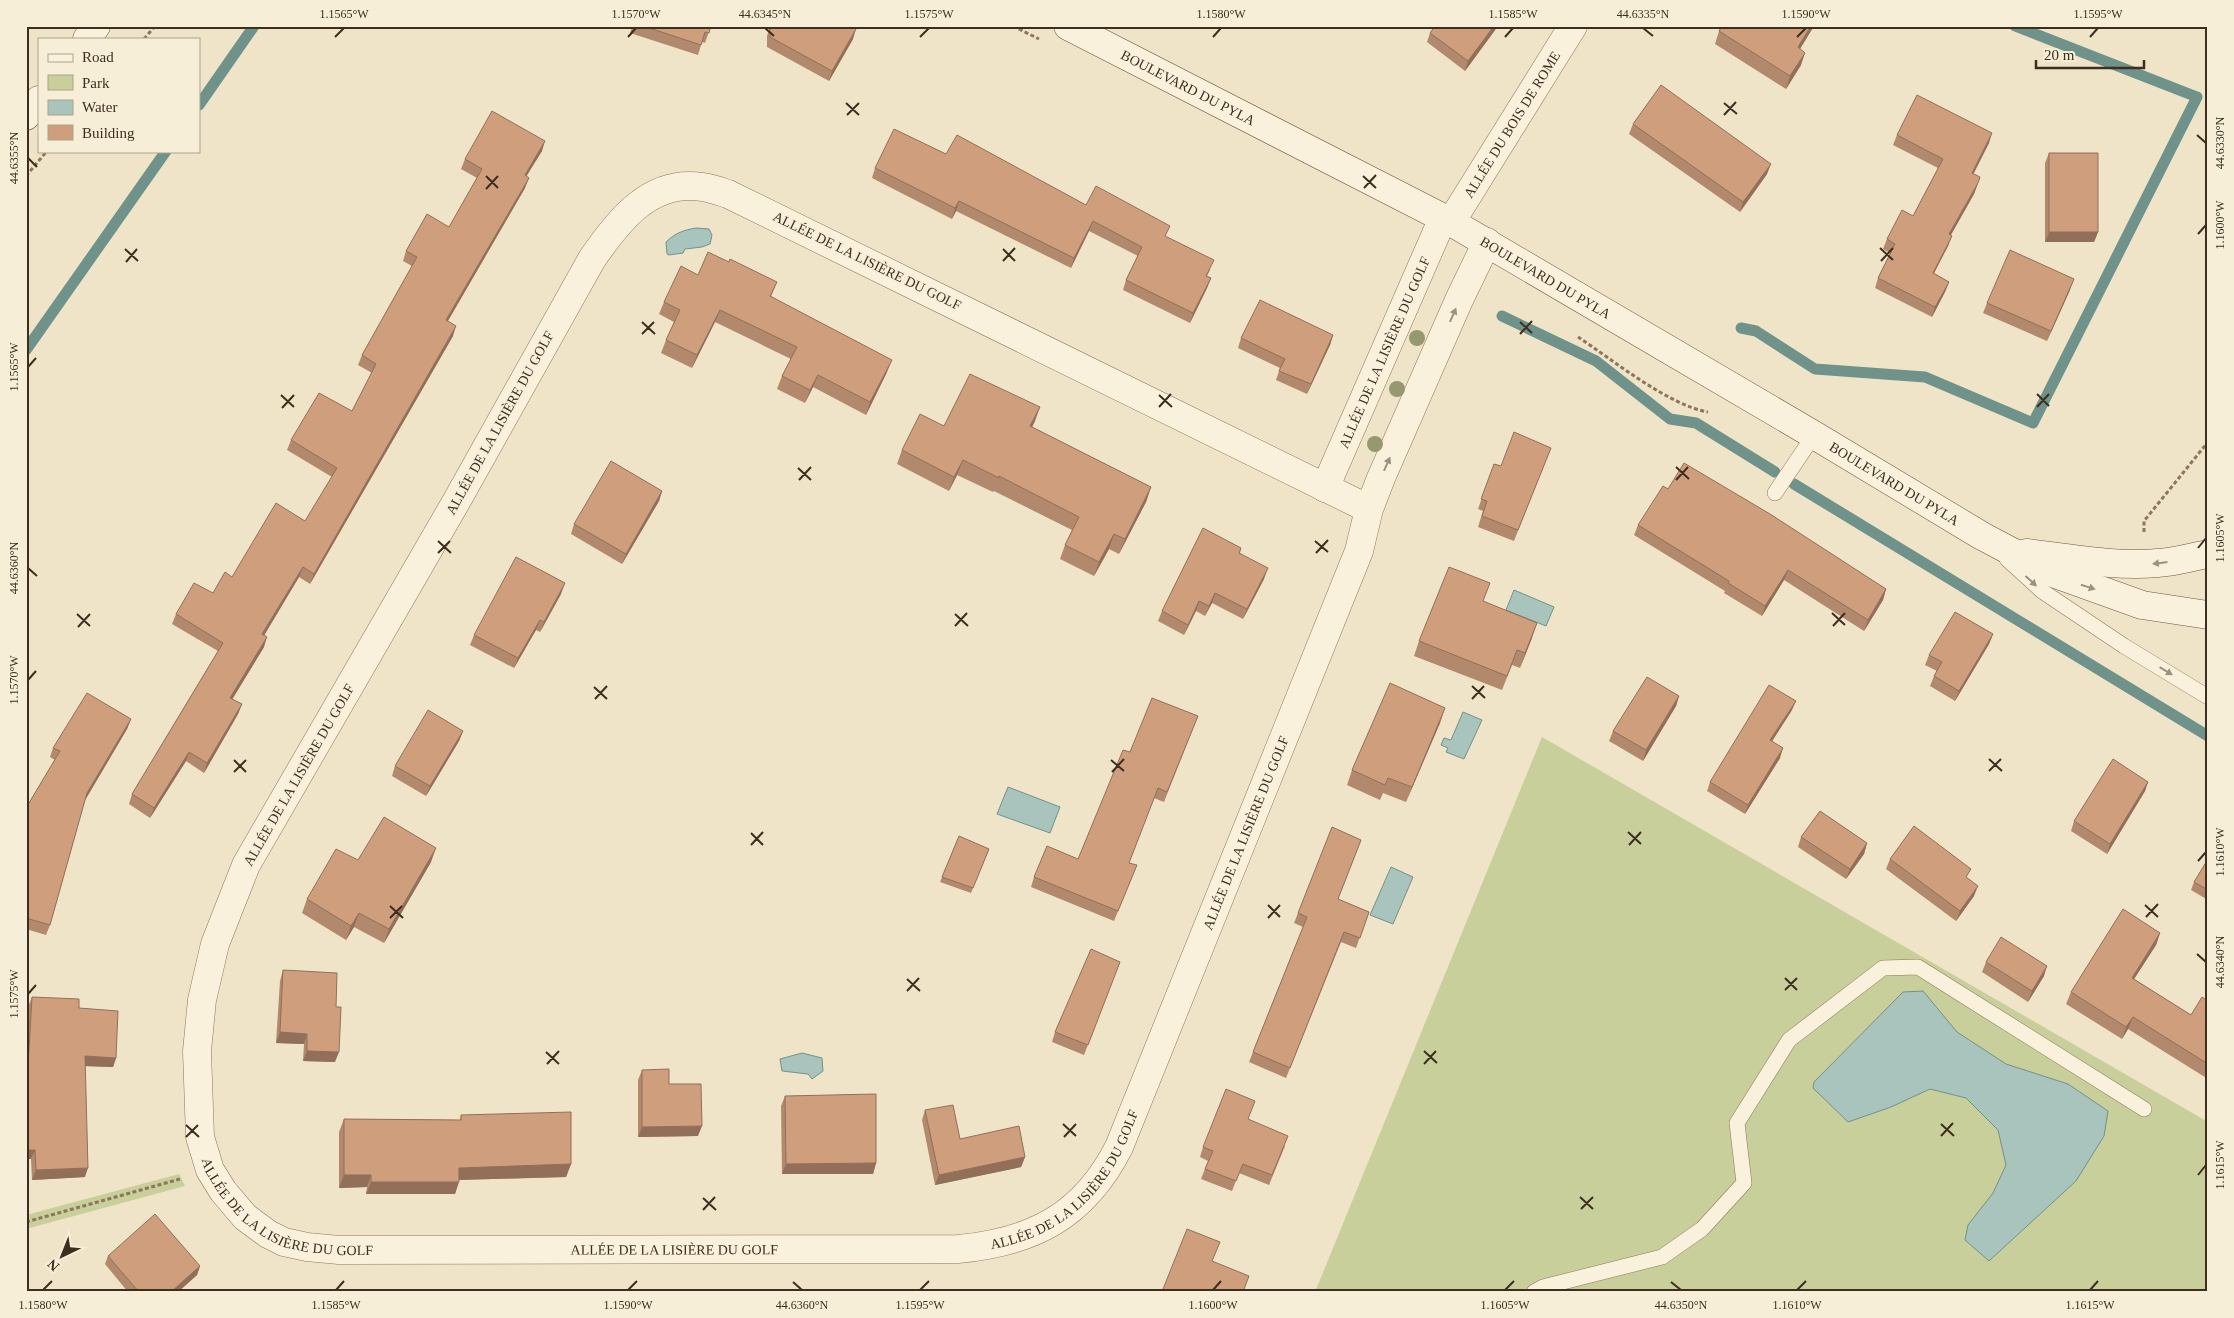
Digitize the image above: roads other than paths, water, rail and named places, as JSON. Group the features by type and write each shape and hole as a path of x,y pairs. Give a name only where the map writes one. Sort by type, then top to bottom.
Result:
{"street":[{"path":"88,38 96,26"},
{"name":"BOULEVARD DU PYLA","path":"1068,26 1487,242 1982,536 2050,572 2078,584 2142,604 2208,615"},
{"name":"ALLÉE DU BOIS DE ROME","path":"1447,220 1572,26"},
{"path":"26,116 38,101"},
{"name":"ALLÉE DE LA LISIÈRE DU GOLF","path":"1369,509 728,194 701,187 676,186 649,196 628,212 611,231 592,259 456,502 246,865 215,944 202,1000 197,1051 198,1109 200,1138 210,1170 223,1191 245,1217 268,1234 284,1242 307,1247 339,1250 958,1249 982,1247 1016,1239 1071,1210 1092,1190 1107,1171 1120,1147 1359,551 1369,509 1487,242"},
{"name":"ALLÉE DE LA LISIÈRE DU GOLF","path":"1325,488 1447,220"},
{"path":"2012,551 2112,563 2145,564 2208,554"}],"lane":[{"path":"1775,493 1814,435"},
{"path":"1982,536 2042,591 2124,646 2208,696"},
{"path":"1534,1292 1543,1287 1662,1257 1702,1229 1744,1183 1736,1123 1789,1040 1883,968 1918,967 2144,1109"}],"water":[{"path":"696,228 709,229 712,235 710,244 685,249 683,253 667,254 666,242 669,239 680,232"},
{"path":"1514,590 1554,607 1546,626 1506,610"},
{"path":"1463,712 1482,720 1464,759 1446,752 1448,748 1441,745 1444,738 1451,740"},
{"path":"1008,787 1060,807 1050,833 997,814"},
{"path":"1391,867 1413,877 1393,924 1370,915"},
{"path":"1923,991 1957,1032 2006,1064 2068,1084 2108,1111 2104,1136 2076,1181 1989,1261 1965,1240 1968,1225 1993,1193 2006,1165 1998,1130 1966,1098 1930,1089 1891,1107 1848,1122 1813,1088 1814,1082 1903,992"},
{"path":"802,1053 822,1058 823,1071 812,1079 808,1074 782,1071 780,1059"}],"waterway":[{"path":"200,104 254,26"},
{"path":"1741,328 1756,331 1815,369 1925,377 2033,423 2197,97 2015,26"},
{"path":"26,350 165,152"},
{"path":"1502,316 1596,361 1670,419 1696,423 1775,472"},
{"path":"1794,484 2208,736"}]}
